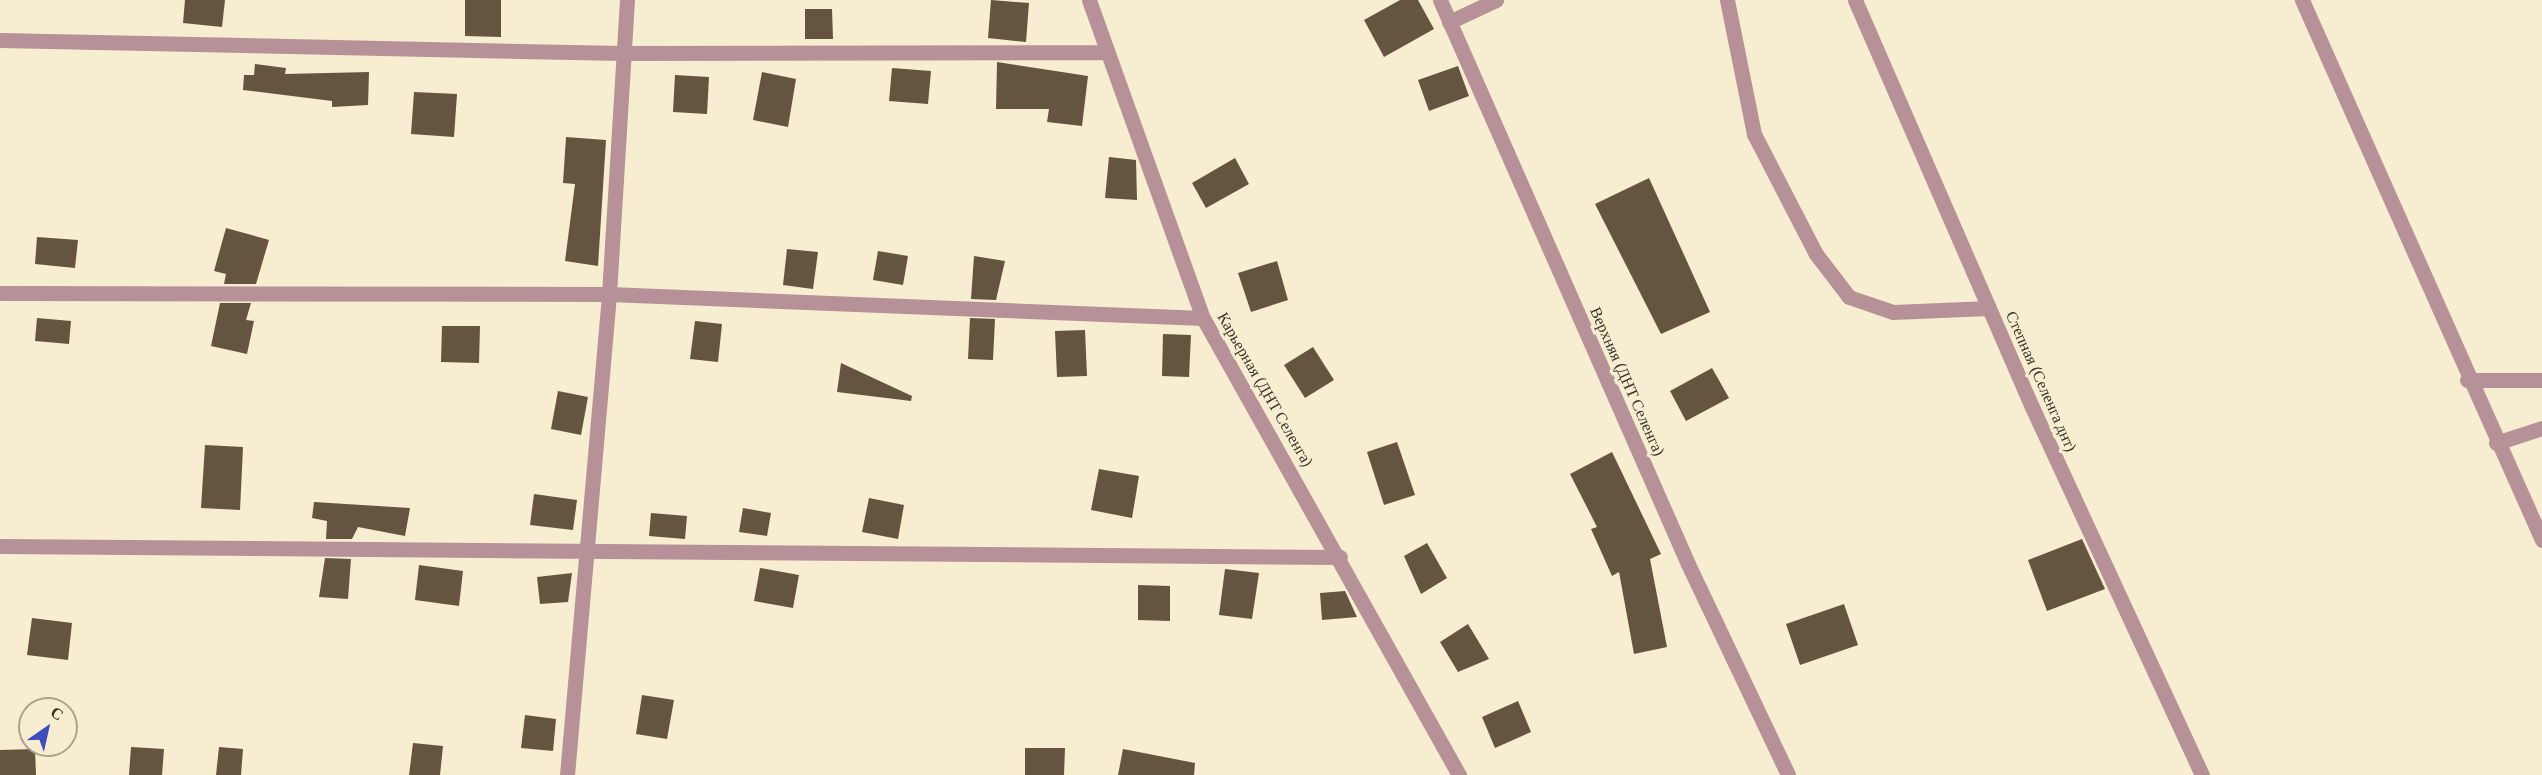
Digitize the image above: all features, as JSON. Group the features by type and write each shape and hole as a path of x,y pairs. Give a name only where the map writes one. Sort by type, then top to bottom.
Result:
{"street":[{"path":"567,775 609,294 627,0"},
{"name":"Карьерная (ДНТ Селенга)","path":"1089,0 1203,318 1340,557 1459,775"},
{"name":"Верхняя (ДНТ Селенга)","path":"1440,0 1688,564 1788,775"},
{"path":"1449,22 1496,0"},
{"path":"1727,0 1754,134 1816,254 1849,297 1893,312 1989,308"},
{"name":"Степная (Селенга днт)","path":"1855,0 1989,308 2202,775"},
{"path":"2302,0 2467,380 2542,540"},
{"path":"0,40 622,53 1107,52"},
{"path":"0,293 609,294 1203,318"},
{"path":"2467,380 2542,380"},
{"path":"2496,443 2542,428"},
{"path":"0,546 1340,557"}],"building":[{"path":"185,0 225,0 222,27 183,23"},
{"path":"465,0 501,0 501,37 465,36"},
{"path":"991,0 1029,3 1026,42 988,38"},
{"path":"1400,0 1418,0 1434,29 1384,57 1364,20"},
{"path":"805,9 832,9 833,39 805,39"},
{"path":"997,62 1088,76 1082,126 1047,122 1049,109 996,109"},
{"path":"255,64 286,68 285,74 369,72 368,105 332,107 332,101 243,90 244,75 254,75"},
{"path":"1458,66 1469,96 1429,111 1418,80"},
{"path":"892,68 931,71 928,104 889,101"},
{"path":"762,72 796,79 788,127 753,120"},
{"path":"675,75 709,77 707,114 673,112"},
{"path":"414,92 457,94 454,137 411,134"},
{"path":"566,137 606,140 598,266 565,261 575,184 563,183"},
{"path":"1109,157 1136,160 1137,200 1105,198"},
{"path":"1235,158 1249,184 1206,208 1192,183"},
{"path":"1649,178 1710,312 1661,334 1595,204"},
{"path":"226,228 269,240 256,284 224,284 226,274 214,271"},
{"path":"37,237 78,240 75,268 35,264"},
{"path":"787,249 818,252 813,289 783,285"},
{"path":"878,251 908,256 903,285 873,280"},
{"path":"974,256 1005,261 996,300 971,299"},
{"path":"1277,261 1288,300 1251,312 1238,273"},
{"path":"220,303 251,303 246,320 254,321 247,354 211,346"},
{"path":"37,318 71,321 69,344 35,341"},
{"path":"970,318 995,319 993,360 968,359"},
{"path":"695,321 722,324 718,362 690,359"},
{"path":"442,326 480,326 479,363 441,362"},
{"path":"1085,330 1087,376 1057,377 1055,331"},
{"path":"1163,334 1191,335 1189,377 1162,376"},
{"path":"1313,347 1334,380 1305,398 1284,365"},
{"path":"841,363 912,396 911,401 837,392"},
{"path":"1712,368 1729,398 1686,421 1670,391"},
{"path":"558,391 588,397 581,435 551,429"},
{"path":"1397,442 1415,495 1384,505 1367,452"},
{"path":"205,445 243,447 240,510 201,508"},
{"path":"1612,452 1661,554 1650,559 1667,647 1634,654 1619,572 1612,576 1591,529 1597,527 1570,474"},
{"path":"1099,469 1139,476 1132,518 1091,510"},
{"path":"534,494 577,500 573,530 530,525"},
{"path":"869,498 904,505 898,539 862,532"},
{"path":"314,502 410,508 405,536 358,527 352,539 326,539 327,521 312,518"},
{"path":"743,508 771,513 767,536 739,532"},
{"path":"651,513 687,516 685,539 649,536"},
{"path":"2082,539 2105,589 2047,611 2028,560"},
{"path":"1427,543 1447,578 1421,594 1404,556"},
{"path":"325,558 351,559 348,599 319,597"},
{"path":"419,565 463,571 459,606 415,600"},
{"path":"760,568 799,575 793,608 754,601"},
{"path":"1225,569 1259,573 1252,619 1219,615"},
{"path":"572,573 568,602 540,604 537,577"},
{"path":"1138,585 1170,586 1170,621 1138,620"},
{"path":"1345,591 1357,617 1322,620 1320,593"},
{"path":"1844,604 1858,645 1800,665 1786,624"},
{"path":"32,618 72,623 68,660 27,655"},
{"path":"1468,624 1489,659 1458,672 1440,642"},
{"path":"642,695 674,700 667,739 636,734"},
{"path":"1518,701 1531,732 1495,748 1482,717"},
{"path":"525,715 556,719 553,751 521,748"},
{"path":"413,743 443,746 440,775 409,775"},
{"path":"131,747 164,749 162,775 129,775"},
{"path":"219,747 243,749 241,775 216,775"},
{"path":"1025,748 1065,748 1064,775 1025,775"},
{"path":"18,749 18,757 35,757 36,775 0,775 0,750"},
{"path":"1123,749 1195,763 1194,775 1118,775"}]}
